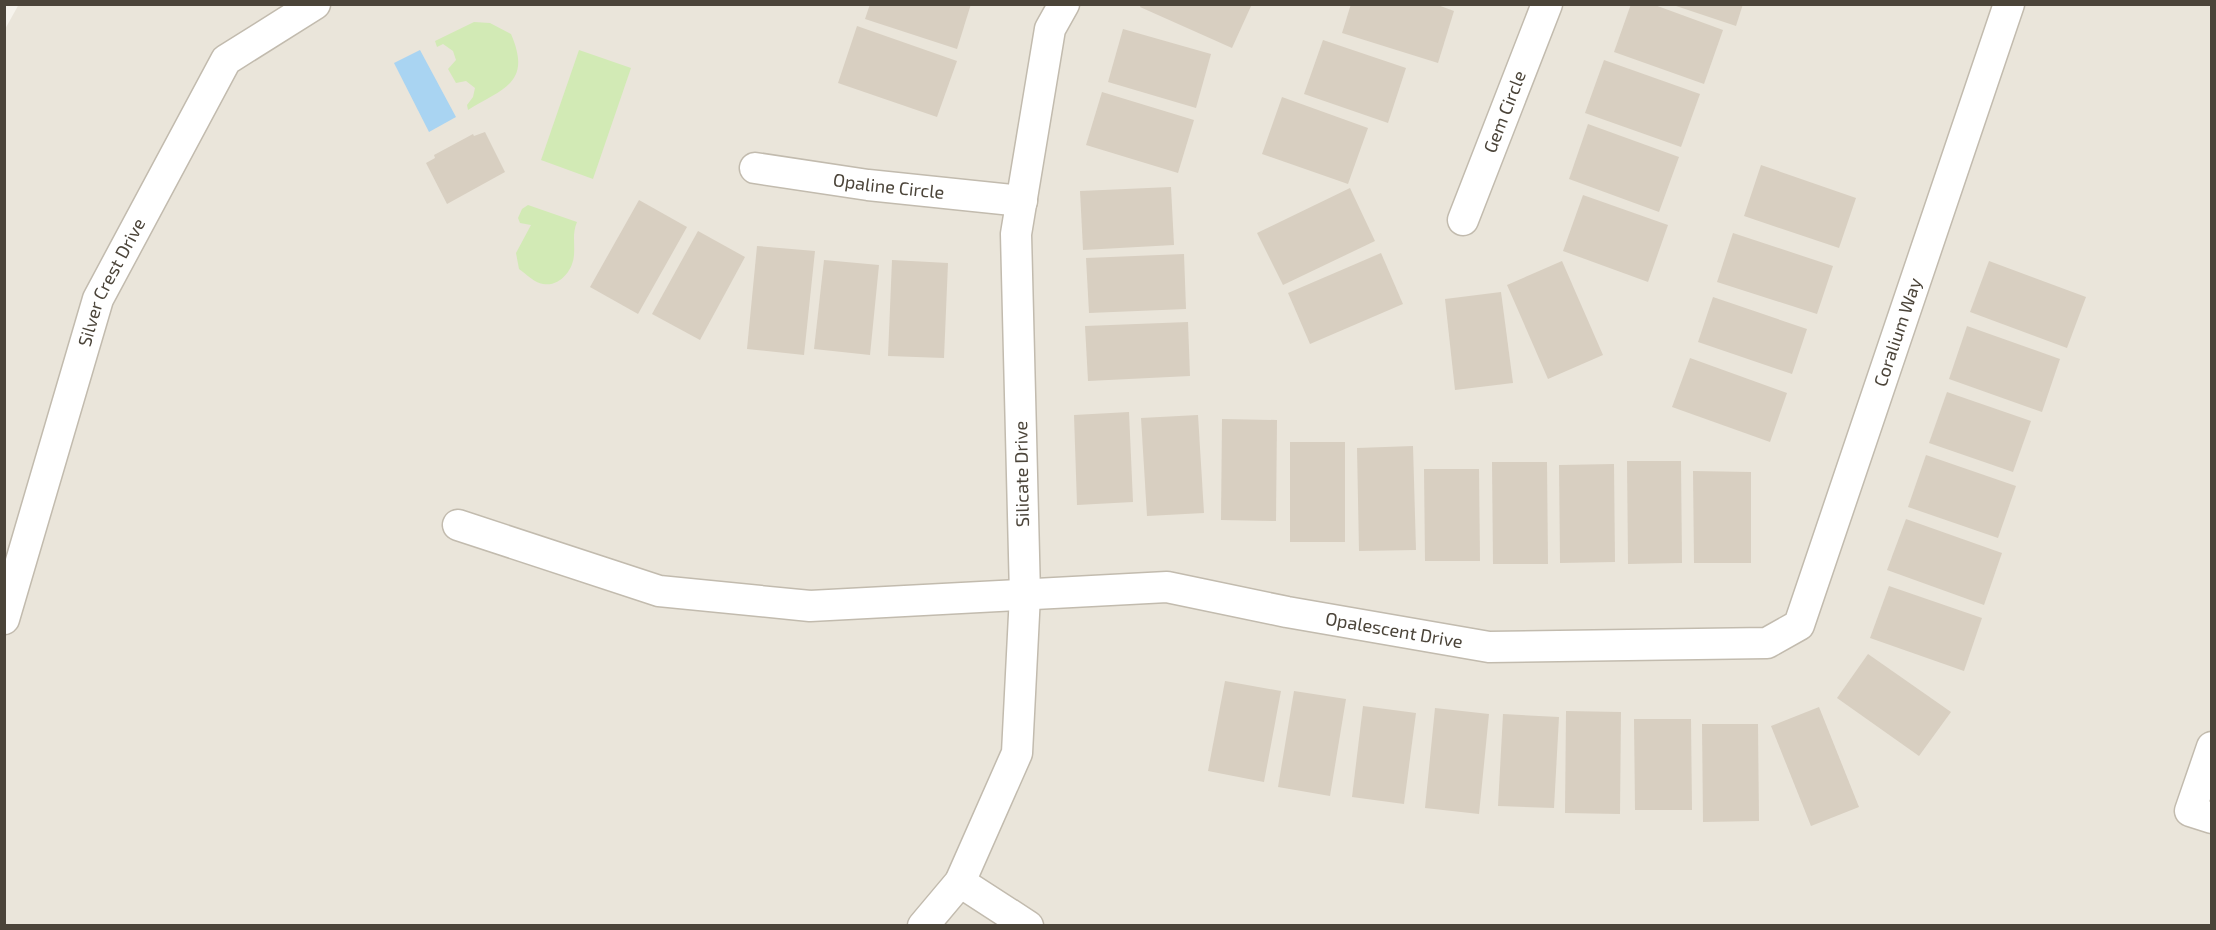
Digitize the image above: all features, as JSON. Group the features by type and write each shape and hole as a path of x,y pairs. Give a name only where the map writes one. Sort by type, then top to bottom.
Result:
{"street":[{"name":"Silver Crest Drive","path":"4,619 98,299 226,60 315,4"},
{"name":"Silicate Drive","path":"923,926 960,882 1017,753 1025,595 1016,234 1050,29 1064,4"},
{"name":"Gem Circle","path":"1463,220 1547,4"},
{"name":"Coralium Way","path":"1767,643 1799,626 2009,4"},
{"name":"Opaline Circle","path":"755,168 868,185 1022,201"},
{"name":"Opalescent Drive","path":"458,525 659,591 810,606 1167,587 1287,612 1490,647 1767,643"},
{"path":"2201,815 2211,747"},
{"path":"960,882 1028,926"}],"shaded area":[{"path":"19,4 2211,5 2211,925 5,925 4,31"}],"green space":[{"path":"474,22 490,23 511,34 517,50 518,63 516,74 511,82 468,110 467,105 473,97 475,88 466,81 456,83 448,69 456,60 453,51 443,44 437,47 435,41"},
{"path":"579,50 631,68 593,179 541,160"},
{"path":"528,205 577,222 573,261 568,272 555,283 540,283 519,269 516,253 531,225 520,223 518,218 522,209"}],"water":[{"path":"420,50 456,117 429,132 394,63"}],"building":[{"path":"870,4 971,4 957,49 865,19"},
{"path":"1141,4 1252,4 1232,48 1140,7"},
{"path":"1351,4 1435,4 1454,11 1438,63 1342,33"},
{"path":"1631,4 1652,4 1723,30 1704,84 1614,52"},
{"path":"1670,4 1743,4 1736,26"},
{"path":"857,26 957,61 937,117 838,83"},
{"path":"1123,29 1211,54 1196,108 1108,82"},
{"path":"1323,40 1406,68 1388,123 1304,94"},
{"path":"1604,60 1700,94 1681,147 1585,113"},
{"path":"1102,92 1194,120 1178,173 1086,145"},
{"path":"1282,97 1368,128 1348,184 1262,154"},
{"path":"1588,124 1679,157 1659,212 1569,179"},
{"path":"485,132 505,172 447,204 426,163 435,158 434,155 473,134 474,136"},
{"path":"1761,165 1856,198 1839,248 1744,216"},
{"path":"1171,187 1174,245 1083,250 1080,191"},
{"path":"1350,188 1375,241 1283,285 1257,233"},
{"path":"1583,195 1668,225 1648,282 1563,251"},
{"path":"639,200 687,227 638,314 590,287"},
{"path":"698,231 745,257 700,340 652,314"},
{"path":"1733,233 1833,266 1817,314 1717,282"},
{"path":"757,246 815,251 804,355 747,349"},
{"path":"1381,253 1403,304 1310,344 1288,293"},
{"path":"1184,254 1186,309 1089,313 1086,258"},
{"path":"824,260 879,265 870,355 814,349"},
{"path":"892,260 948,263 944,358 888,356"},
{"path":"1562,261 1603,355 1548,379 1507,285"},
{"path":"1989,261 2086,297 2067,348 1970,312"},
{"path":"1501,292 1513,383 1455,390 1445,299"},
{"path":"1713,297 1807,329 1792,374 1698,342"},
{"path":"1188,322 1190,376 1088,381 1085,326"},
{"path":"1967,326 2060,359 2042,412 1949,379"},
{"path":"1690,358 1787,393 1770,442 1672,407"},
{"path":"1947,392 2031,421 2013,472 1929,443"},
{"path":"1129,412 1133,502 1077,505 1074,415"},
{"path":"1198,415 1204,513 1147,516 1141,418"},
{"path":"1222,419 1277,420 1276,521 1221,520"},
{"path":"1290,442 1345,442 1345,542 1290,542"},
{"path":"1413,446 1416,550 1359,551 1357,448"},
{"path":"1926,455 2016,486 1998,538 1908,507"},
{"path":"1627,461 1681,461 1682,563 1628,564"},
{"path":"1492,462 1547,462 1548,564 1493,564"},
{"path":"1614,464 1615,562 1560,563 1559,465"},
{"path":"1424,469 1479,469 1480,561 1425,561"},
{"path":"1693,471 1751,472 1751,563 1694,563"},
{"path":"1906,519 2002,553 1984,605 1887,570"},
{"path":"1889,586 1982,618 1964,671 1870,638"},
{"path":"1868,654 1951,712 1919,756 1837,698"},
{"path":"1225,681 1281,691 1264,782 1208,771"},
{"path":"1294,691 1346,699 1330,796 1278,787"},
{"path":"1363,706 1416,713 1404,804 1352,797"},
{"path":"1819,707 1859,807 1811,826 1771,726"},
{"path":"1435,708 1489,714 1479,814 1425,808"},
{"path":"1566,711 1621,712 1620,814 1565,813"},
{"path":"1503,714 1559,717 1554,808 1498,806"},
{"path":"1634,719 1691,719 1692,810 1635,810"},
{"path":"1702,724 1758,724 1759,821 1703,822"}]}
